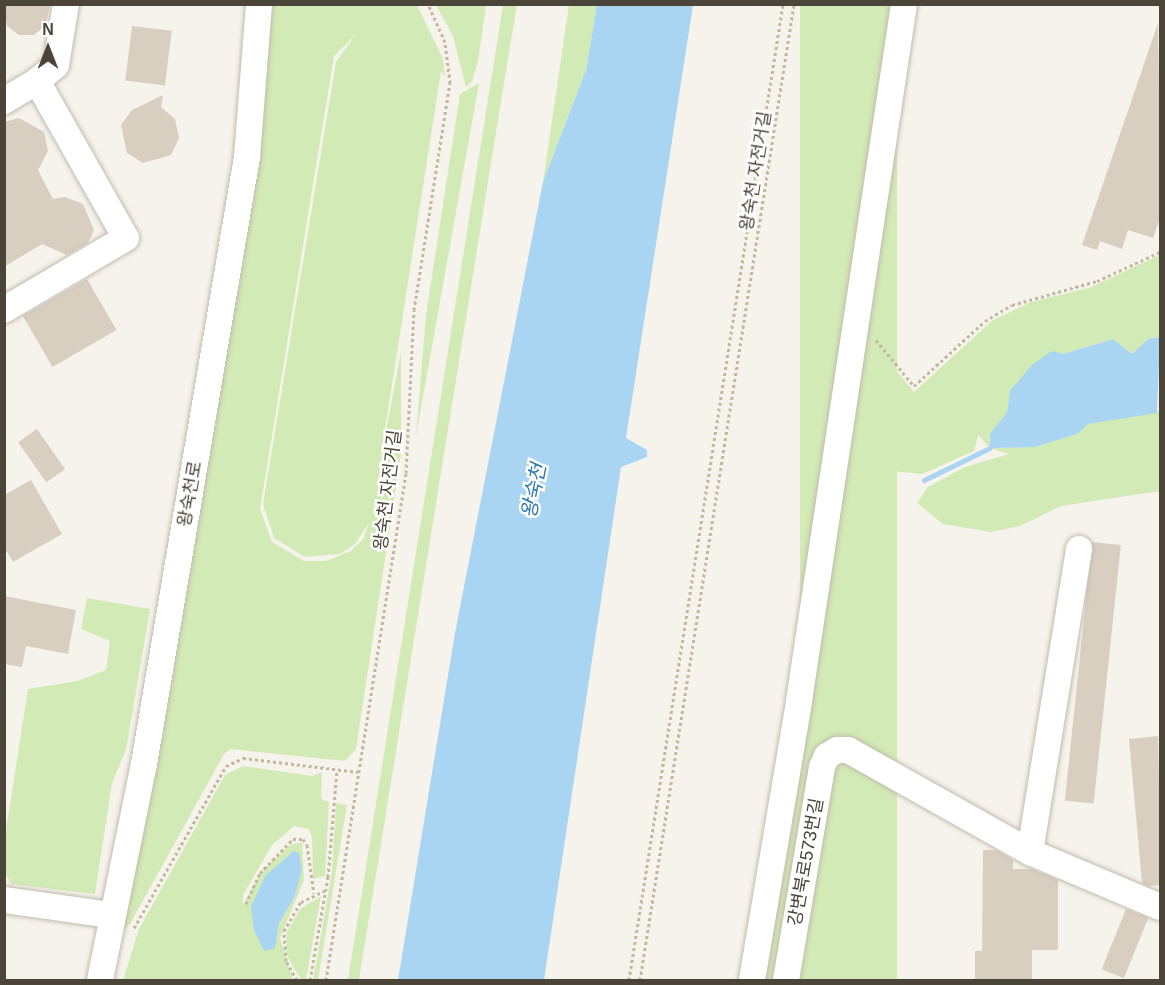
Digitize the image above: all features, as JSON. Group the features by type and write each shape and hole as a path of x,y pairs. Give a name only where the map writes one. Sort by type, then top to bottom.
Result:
{"street":[{"path":"4,101 37,81 56,65 66,4"},
{"name":"왕숙천로","path":"100,981 111,915 144,764 247,157 259,4"},
{"path":"752,981 800,701 904,4"},
{"path":"4,310 126,238 37,81"},
{"path":"1078,549 1030,852 1161,907"},
{"name":"강변북로573번길","path":"786,981 822,767 837,750 848,750 1030,852"},
{"path":"4,900 111,915"}],"path":[{"name":"왕숙천 자전거길","path":"326,981 406,473 414,310 450,83 445,42 428,4"},
{"path":"629,981 783,4"},
{"name":"왕숙천 자전거길","path":"640,981 794,4"},
{"path":"874,338 914,386 985,321 1012,305 1097,281 1161,252"},
{"path":"133,931 226,765 243,758 358,772"},
{"path":"310,981 326,891 337,769"},
{"path":"246,904 260,873 294,839 303,839 307,845 314,894"},
{"path":"297,981 286,961 282,941 290,918 314,894 326,891"}],"green space":[{"path":"270,5 417,5 443,59 445,77 441,71 379,468 401,352 401,454 356,749 345,761 231,749 224,754 130,924 118,934 248,204 264,103","holes":["356,34 336,62 263,504 274,538 305,557 340,554 355,544 369,522 364,538 351,551 326,561 304,561 272,542 260,509 334,56"]},
{"path":"436,5 486,5 478,61 472,81 466,87 453,36"},
{"path":"503,5 517,5 359,980 348,980"},
{"path":"569,5 597,5 586,70 543,182"},
{"path":"800,5 897,5 897,980 800,980"},
{"path":"479,83 416,436 426,315 460,94"},
{"path":"1160,255 1160,337 1148,339 1132,354 1113,339 1063,354 1010,391 1007,412 990,434 990,448 978,435 974,451 922,474 843,466 866,334 914,392 993,320 1031,302 1089,288"},
{"path":"1160,411 1160,491 1061,506 1020,526 991,532 943,524 917,503 928,487 965,467 1009,454 990,448 1035,447 1077,434 1088,424"},
{"path":"87,598 150,609 126,750 112,783 95,894 11,884 4,871 5,836 28,689 78,681 106,670 110,641 81,629"},
{"path":"799,730 816,752 776,980 759,980"},
{"path":"243,766 312,776 322,772 321,799 329,802 325,876 313,879 312,837 309,829 294,826 272,845 243,895 243,905 260,873 290,845 302,842 304,880 280,938 293,980 123,980 139,929 225,775"},
{"path":"336,803 347,805 318,980 313,980 332,871"},
{"path":"321,896 306,980 301,980 286,954 287,932 300,909"}],"water":[{"name":"왕숙천","path":"597,5 693,5 626,438 647,450 647,457 621,467 544,980 398,980 455,633 543,182 586,70"},
{"path":"1160,337 1157,413 1088,424 1077,434 1035,447 990,448 990,434 1007,412 1010,391 1032,365 1052,351 1063,354 1113,339 1132,354 1148,339"},
{"path":"294,851 299,853 302,870 294,898 279,923 275,948 264,951 254,930 251,906 266,875"}],"building":[{"path":"4,4 50,4 46,25 34,35 19,35 7,26"},
{"path":"1158,23 1161,215 1153,238 1128,230 1122,249 1100,241 1097,250 1082,245"},
{"path":"132,26 172,31 165,85 125,81"},
{"path":"163,95 161,107 175,119 179,138 171,155 143,163 127,153 121,125 132,110"},
{"path":"19,118 44,132 48,151 38,170 53,199 65,197 83,204 94,230 88,243 67,255 42,244 4,267 4,122"},
{"path":"87,279 116,330 52,367 23,316"},
{"path":"37,429 65,469 46,482 18,442"},
{"path":"31,480 62,534 13,562 4,547 4,495"},
{"path":"1092,542 1121,545 1094,804 1065,801"},
{"path":"4,596 76,610 68,654 26,646 22,667 4,664"},
{"path":"1158,736 1161,885 1148,886 1142,883 1129,739"},
{"path":"983,850 996,850 1013,860 1013,869 1032,869 1058,880 1058,950 1032,950 1032,981 975,980 975,951 982,951"},
{"path":"1126,909 1148,918 1124,978 1102,969"}],"waterway":[{"path":"924,480 990,448"}]}
